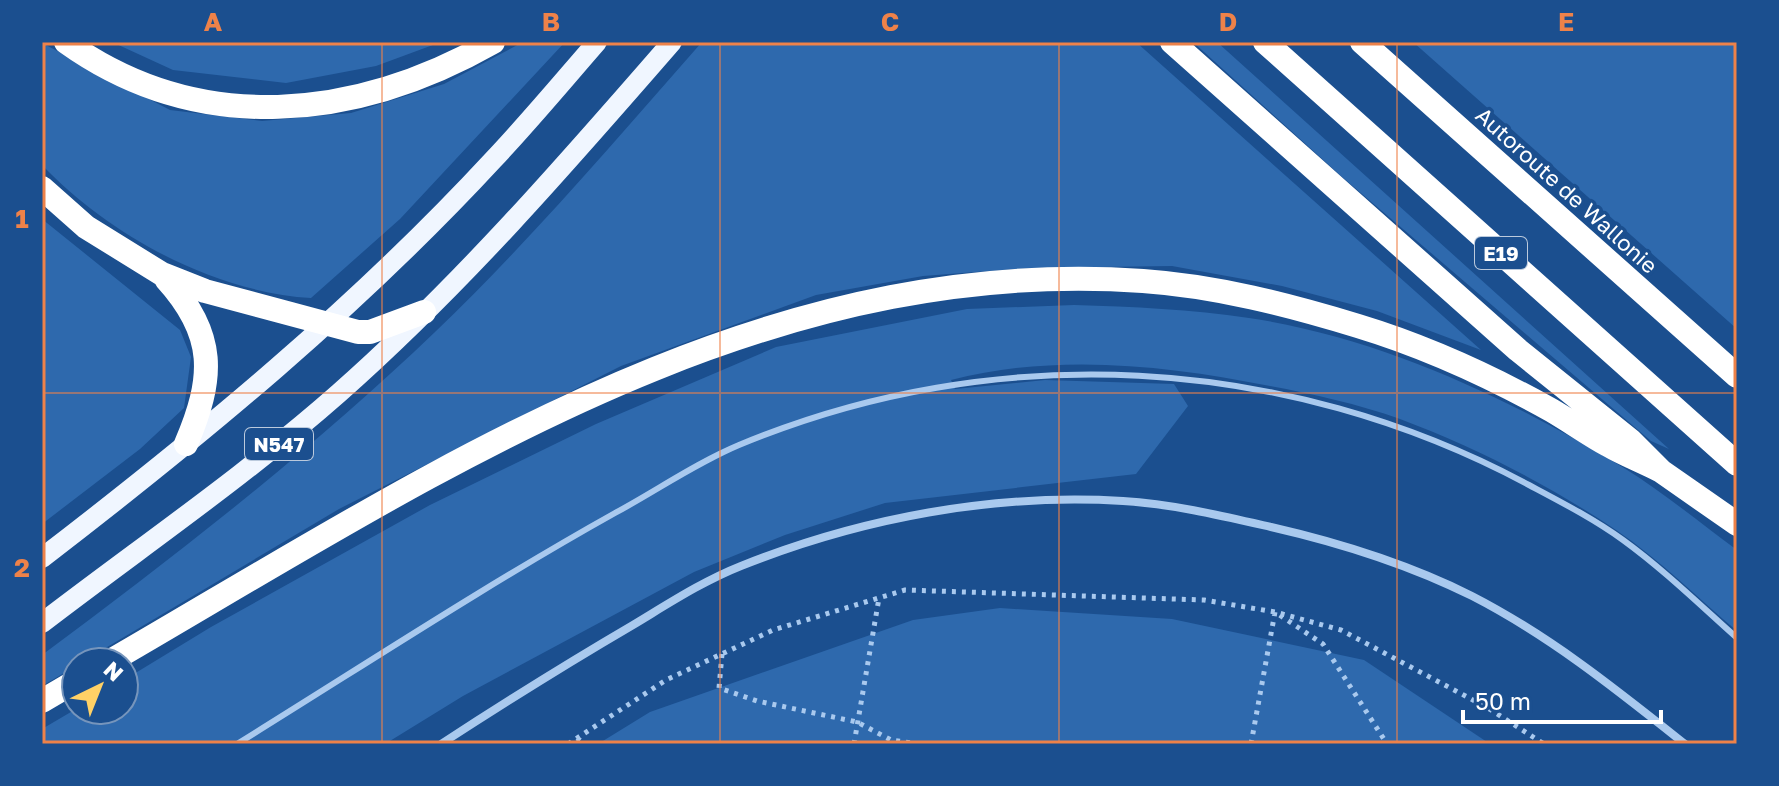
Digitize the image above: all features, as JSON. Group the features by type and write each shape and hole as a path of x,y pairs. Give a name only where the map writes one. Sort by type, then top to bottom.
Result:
{"highway":[{"path":"66,42 93,62 132,81 174,96 217,104 261,107 343,101 379,91 466,57 493,42"},
{"path":"1172,42 1445,287 1630,440 1661,471"},
{"name":"E19","path":"1265,42 1737,464"},
{"name":"Autoroute de Wallonie","path":"1362,42 1737,376"},
{"path":"42,188 86,227 162,274 205,291 348,330 370,332 424,312"},
{"path":"162,274 185,299 207,358 206,385 200,411 186,444"},
{"path":"137,646 466,458 638,374 773,324 856,302 939,287 1045,278 1148,281 1212,290 1361,327 1427,351 1550,410 1608,445 1661,471 1737,524"},
{"path":"42,701 60,690"}],"main road":[{"name":"N547","path":"42,558 186,444 326,324 492,161 597,42"},
{"name":"N547","path":"42,623 263,458 340,392 424,312 547,184 672,42"}],"street":[{"path":"441,744 571,661 696,587 741,566 848,530 930,511 1057,500 1125,501 1213,514 1365,551 1471,596 1529,628 1597,674 1685,744"}],"lane":[{"path":"237,744 562,543 736,446 852,406 919,391 1032,376 1172,376 1327,406 1371,417 1430,438 1503,471 1622,539 1737,638"}],"path":[{"path":"568,744 666,680 773,630 905,590 1204,600 1275,612 1341,630 1488,708 1544,744"},
{"path":"854,744 879,598"},
{"path":"1251,744 1275,612"},
{"path":"1275,612 1323,644 1387,744"},
{"path":"722,654 719,688 757,701 857,722 891,740 918,744"},
{"path":"577,738 585,744"}],"shaded area":[{"path":"112,42 441,42 376,66 286,83 173,70"},
{"path":"523,42 565,42 400,219 311,298 237,285 165,256 99,214 42,165 42,43 170,110 262,121 351,113 444,84"},
{"path":"702,42 1136,42 1481,350 1377,311 1282,286 1172,266 1028,268 923,276 816,295 621,366 339,509 109,646 60,646 60,675 42,686 42,655 244,500 341,418 470,297"},
{"path":"1193,42 1217,42 1669,449 1651,441 1341,176"},
{"path":"1413,42 1737,42 1737,329"},
{"path":"42,219 180,330 191,357 184,408 140,449 42,524"},
{"path":"1074,305 1205,312 1249,318 1348,340 1444,375 1536,418 1624,468 1737,550 1737,631 1648,553 1591,513 1538,482 1428,430 1319,396 1231,379 1151,368 1070,364 990,372 951,380 955,389 1045,380 1174,384 1188,406 1136,474 885,503 785,535 694,572 463,696 385,744 42,744 42,729 60,718 60,726 140,726 140,670 211,627 430,505 596,424 776,347 967,309"},
{"path":"1000,608 1172,619 1364,660 1490,744 598,744 650,712 913,620"}]}
